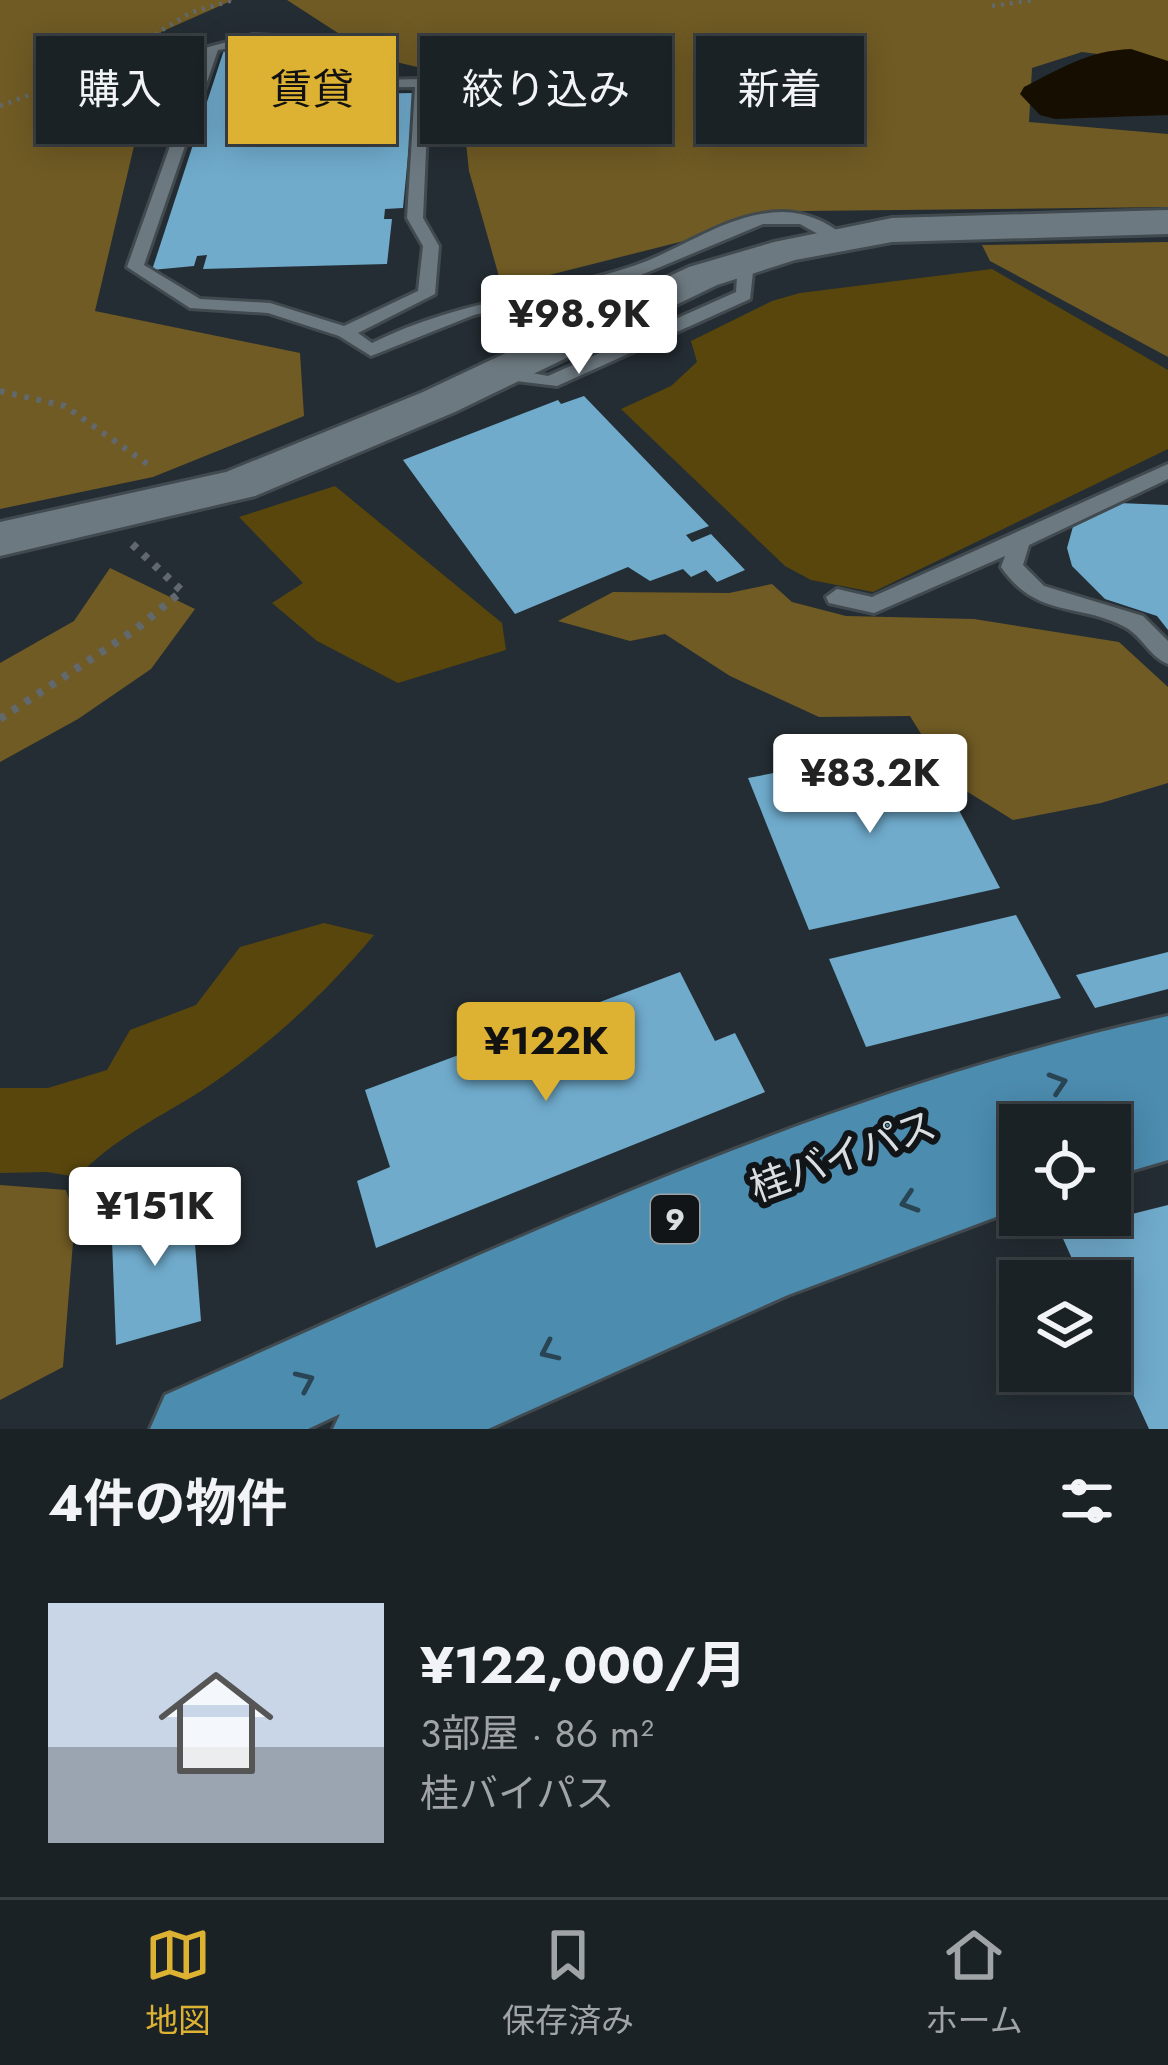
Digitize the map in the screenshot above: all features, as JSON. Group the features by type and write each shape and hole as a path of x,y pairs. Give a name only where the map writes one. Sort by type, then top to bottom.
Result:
{"highway":[{"name":"桂バイパス","path":"199,1429 554,1268 835,1155 1105,1067 1168,1054"},
{"path":"1131,1129 1168,1119"},
{"name":"桂バイパス","path":"382,1429 578,1336 843,1226 999,1172"}],"street":[{"path":"0,539 238,485 499,373 703,276 746,263 892,230 1168,222"}],"lane":[{"path":"345,332 426,295 431,246 415,218 422,83 314,85 322,50 303,40 232,41 212,48 135,267 196,304 270,308 345,332 371,351 458,310 636,270 755,221 782,217 816,223 840,240"},
{"path":"838,597 874,605 1168,471"},
{"path":"1020,541 1012,567 1036,592 1135,622 1168,655"}],"path":[{"path":"0,106 96,70 190,13 233,0"},
{"path":"992,6 1034,0"},
{"path":"0,391 65,406 169,477 192,471 196,495"},
{"path":"0,719 63,673 135,630 182,591 136,550 115,516"}],"shaded area":[{"path":"0,0 233,0 160,36 36,36 36,144 135,144 95,311 300,353 304,416 153,477 0,509"},
{"path":"287,0 1168,0 1168,63 1082,52 1032,68 1029,122 1168,134 1168,207 802,211 502,287 469,171 466,144 672,144 672,36 420,36 420,68 396,62 396,36 343,36"},
{"path":"1131,49 1168,61 1168,115 1055,119 1040,115 1020,94 1024,87 1075,62"},
{"path":"1168,242 1168,357 990,261 982,245"},
{"path":"992,269 1168,370 1168,449 873,592 811,580 785,566 621,409 671,386 697,362 691,341 772,301 800,293"},
{"path":"335,486 502,623 506,650 398,683 317,641 272,603 303,583 239,517"},
{"path":"110,568 195,609 151,669 78,719 0,762 0,663 74,621"},
{"path":"772,584 792,602 846,616 974,619 1119,642 1168,687 1168,783 1101,803 1013,820 950,781 910,716 819,717 730,676 665,634 630,641 558,621 613,592 729,593"},
{"path":"324,923 374,935 303,1010 244,1061 112,1146 77,1177 0,1173 0,1088 48,1088 107,1070 130,1030 196,1005 240,947"},
{"path":"0,1185 66,1190 75,1217 63,1367 0,1400"}],"building":[{"path":"224,50 228,50 228,144 396,144 396,93 414,93 403,208 385,209 384,219 392,219 387,264 203,269 207,255 197,256 194,266 152,270 193,144 204,144 204,111"},
{"path":"584,396 709,526 686,535 692,542 711,534 745,570 717,582 706,570 691,577 683,569 650,581 628,567 515,614 403,460 558,400 561,404"},
{"path":"1119,503 1168,505 1168,630 1157,616 1105,599 1072,566 1067,548 1074,523"},
{"path":"924,744 1000,888 809,930 748,778"},
{"path":"1016,915 1061,998 866,1047 829,959"},
{"path":"1168,952 1168,989 1095,1008 1076,975"},
{"path":"680,972 715,1041 735,1033 765,1092 376,1248 357,1181 390,1167 365,1090"},
{"path":"191,1192 201,1321 116,1345 111,1214"},
{"path":"1168,1205 1168,1429 1149,1429 1131,1390 1131,1260 1073,1260 1062,1236 1131,1236 1131,1214"}]}
